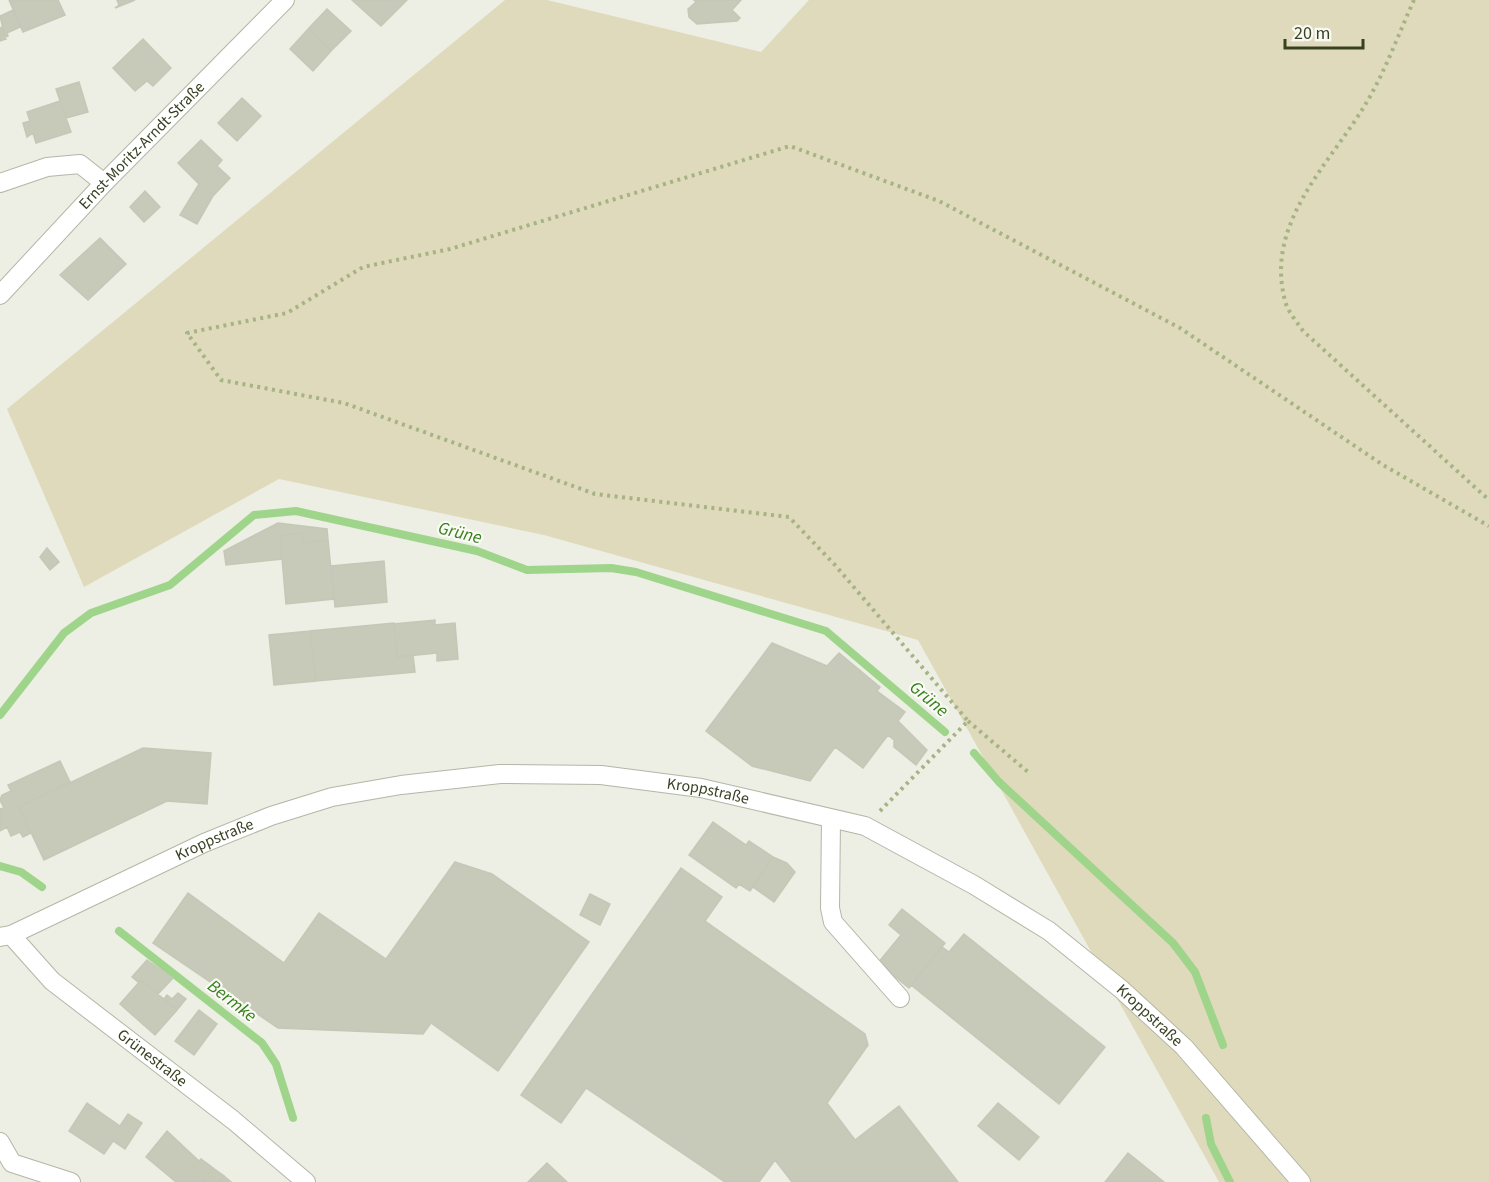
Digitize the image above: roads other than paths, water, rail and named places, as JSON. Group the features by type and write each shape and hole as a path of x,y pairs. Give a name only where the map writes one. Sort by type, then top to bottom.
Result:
{"street":[{"name":"Ernst-Moritz-Arndt-Straße","path":"0,295 104,183 285,0"},
{"path":"0,183 47,167 80,164 104,183"},
{"name":"Kroppstraße","path":"5,936 204,843 271,816 332,797 401,784 500,774 601,775 701,788 865,826 974,885 1049,931 1121,989 1184,1047 1301,1182"},
{"path":"831,819 830,908 833,922 900,998"},
{"name":"Grünestraße","path":"5,936 52,981 233,1120 306,1182"},
{"path":"0,1142 12,1163 71,1182"}],"waterway":[{"name":"Grüne","path":"0,715 64,633 91,613 170,585 254,515 296,511 477,551 527,570 611,568 636,572 826,631 945,732"},
{"name":"Grüne","path":"974,753 999,782 1173,943 1195,972 1223,1045"},
{"name":"Bermke","path":"0,866 21,872 42,887"},
{"name":"Bermke","path":"119,931 262,1043 276,1064 293,1118"},
{"name":"Grüne","path":"1206,1118 1211,1144 1230,1182"}]}
